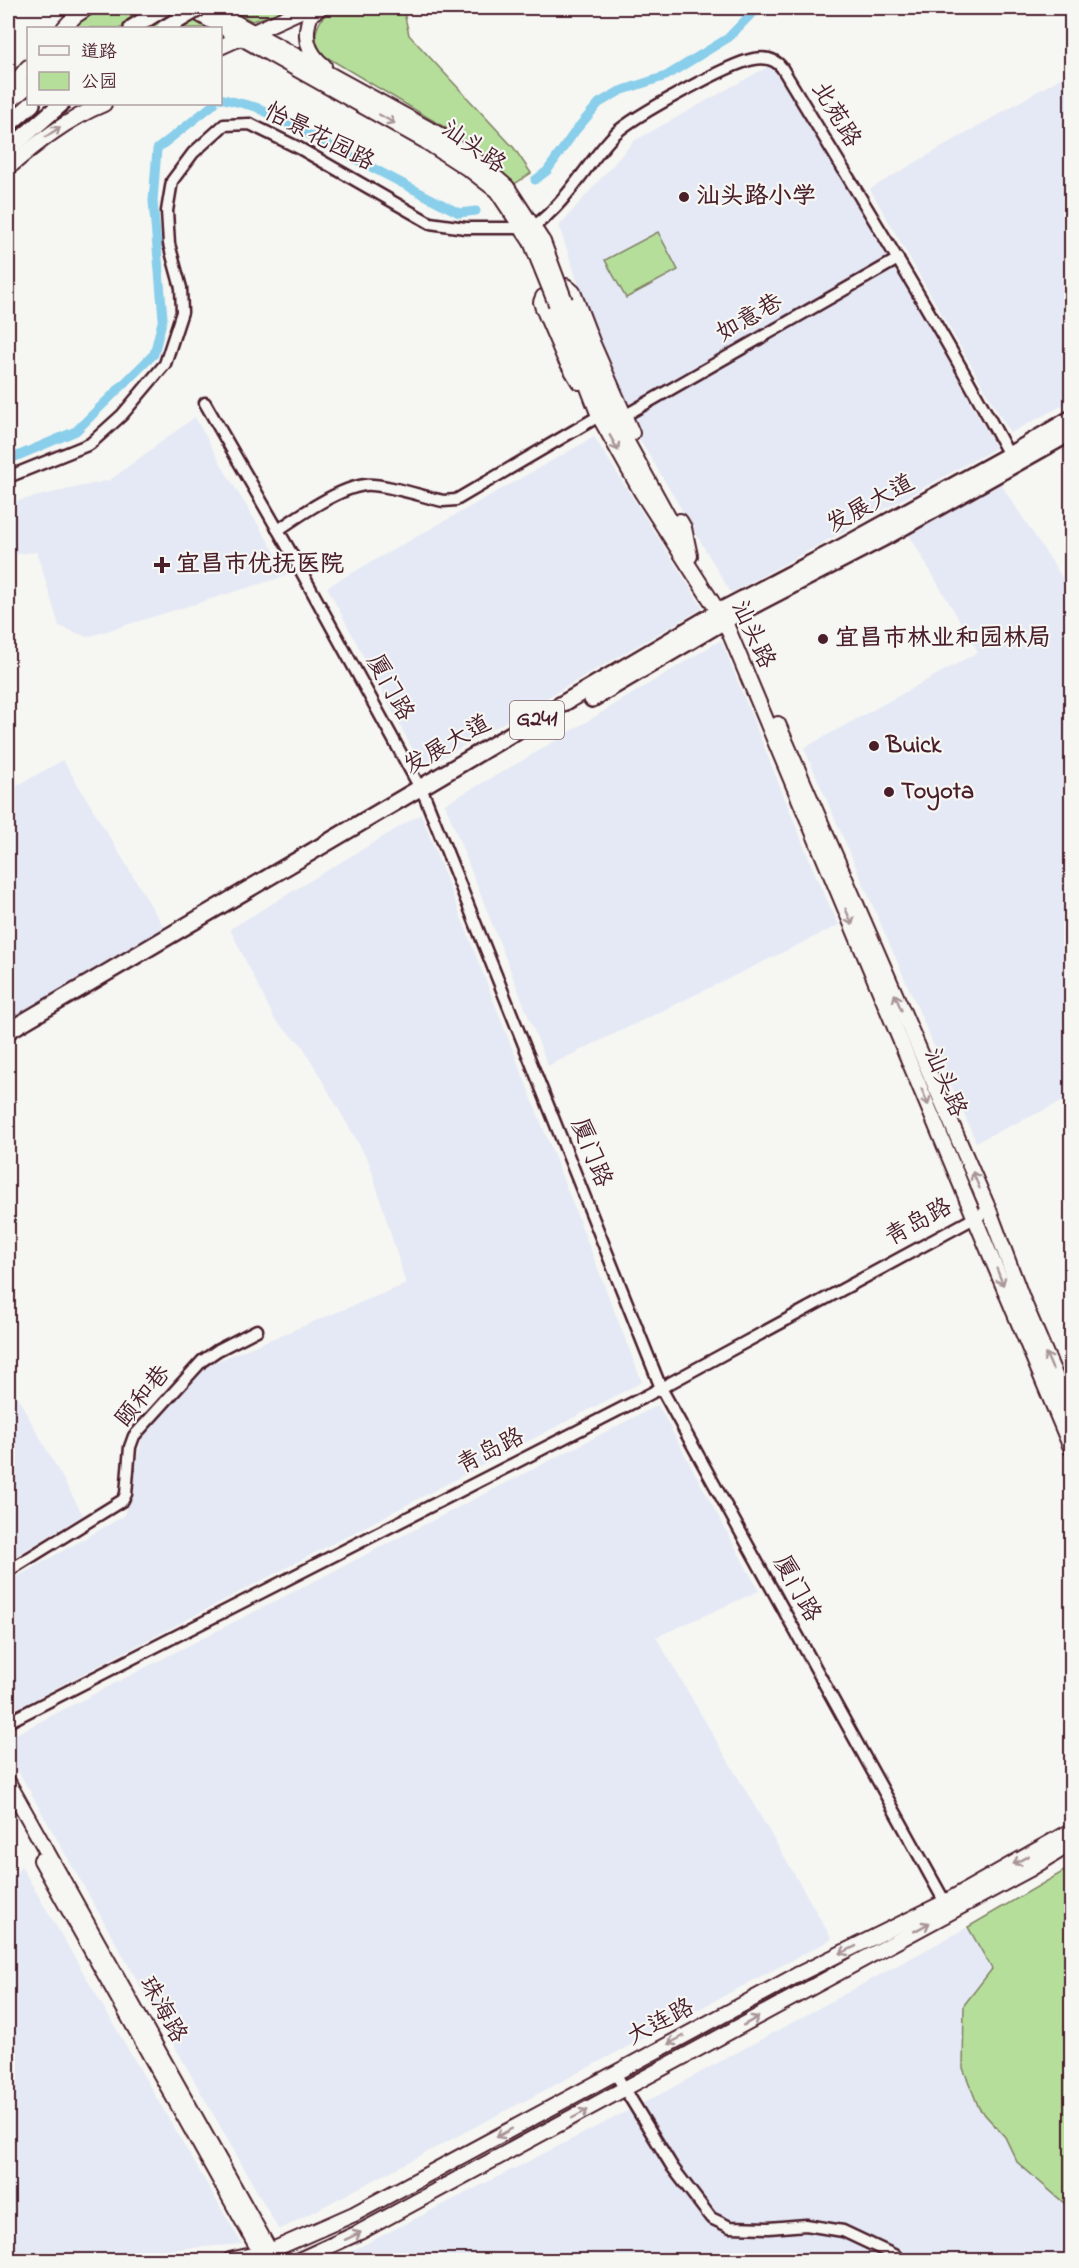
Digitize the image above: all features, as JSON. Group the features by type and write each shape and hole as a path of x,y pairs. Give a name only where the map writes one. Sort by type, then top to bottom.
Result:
{"highway":[{"path":"134,27 164,8"},
{"path":"167,27 199,8"},
{"path":"8,124 31,105"},
{"path":"8,150 60,105"},
{"name":"发展大道","path":"8,1031 422,793 844,546 1071,418"},
{"name":"发展大道","path":"725,615 889,535 1071,432"},
{"name":"发展大道","path":"8,1042 422,793"}],"main road":[{"path":"65,27 87,8"},
{"name":"汕头路","path":"188,8 341,81 438,134 477,161 507,187 537,242 555,301 599,416 642,493 725,615 1071,1450"},
{"name":"汕头路","path":"209,8 248,35 470,170 497,191 529,227"},
{"path":"222,46 307,8"},
{"path":"320,8 311,14 307,24 308,47 316,59 341,81"},
{"path":"8,91 27,68"},
{"path":"8,103 27,87"},
{"path":"8,168 37,143 81,113 101,105"},
{"path":"566,286 573,292 624,416 684,528 690,556"},
{"name":"汕头路","path":"555,301 610,411 725,615 989,1210 1071,1415"},
{"name":"珠海路","path":"8,1782 267,2256"},
{"name":"珠海路","path":"8,1800 267,2256"},
{"name":"大连路","path":"230,2260 267,2256 354,2214 800,1974 948,1907 1071,1830"},
{"name":"大连路","path":"300,2260 360,2232 625,2090 948,1907 1071,1843"}],"street":[{"name":"北苑路","path":"529,227 550,214 600,150 629,122 728,69 753,59 770,58 782,68 898,259 970,381 1009,455"},
{"name":"怡景花园路","path":"8,477 90,444 122,415 165,364 182,312 181,288 169,244 167,211 172,181 193,153 224,125 250,124 299,148 430,223 465,228 529,227"},
{"name":"如意巷","path":"624,416 898,259"},
{"name":"厦门路","path":"205,403 278,530 422,793 661,1388 948,1907"},
{"path":"278,530 314,507 366,485 443,501 456,500 599,416"},
{"name":"青岛路","path":"8,1722 661,1388 989,1210"},
{"name":"颐和巷","path":"8,1571 123,1500 126,1494 131,1441 134,1436 202,1361 257,1330"},
{"path":"615,2073 674,2168 711,2218 730,2227 769,2228 806,2225 843,2231 896,2256 899,2260"}],"shaded area":[{"path":"771,65 890,257 627,407 596,337 559,226 634,141"},
{"path":"1071,72 1071,401 1010,433 870,189"},
{"path":"895,265 996,448 731,593 629,421"},
{"name":"宜昌市优抚医院","path":"195,417 226,473 289,575 87,637 59,626 37,552 8,555 8,503 110,480"},
{"path":"594,437 703,608 423,769 327,587"},
{"path":"1000,483 1071,591 1072,1097 976,1142 804,748 978,652 908,533"},
{"path":"721,640 818,881 839,925 548,1066 445,804 525,759"},
{"path":"63,760 165,929 8,1020 8,791"},
{"path":"421,814 642,1382 8,1713 8,1582 124,1516 143,1434 210,1364 406,1284 369,1162 302,1045 275,1020 230,929"},
{"path":"8,1380 83,1515 8,1561"},
{"path":"658,1405 759,1591 656,1637 832,1939 279,2230 8,1753 8,1738"},
{"path":"21,1866 242,2244 38,2260 8,2260 8,1888"},
{"path":"968,1927 992,1969 964,2005 963,2068 979,2108 1005,2137 1017,2162 1071,2209 1071,2260 334,2260 657,2096"}],"green space":[{"path":"96,8 170,8 207,27 70,27"},
{"path":"226,8 295,8 252,21"},
{"path":"331,8 403,8 409,35 514,148 531,173 513,185 489,160 461,137 323,55 317,42 317,30 318,25"},
{"path":"658,232 678,270 626,298 605,260"},
{"path":"1071,1867 1071,2209 1017,2162 1005,2137 979,2108 963,2068 964,2005 992,1969 968,1927"}],"waterway":[{"path":"535,180 547,171 576,130 599,103 620,91 666,76 728,38 757,8"},
{"path":"222,98 256,107 459,213 476,211"},
{"path":"8,460 76,431 154,354 163,318 153,201 157,149 213,105"}],"place":[{"name":"汕头路小学","path":"684,197"},
{"name":"宜昌市优抚医院","path":"162,565"},
{"name":"宜昌市林业和园林局","path":"823,639"},
{"name":"Buick","path":"874,746"},
{"name":"Toyota","path":"889,792"}]}
